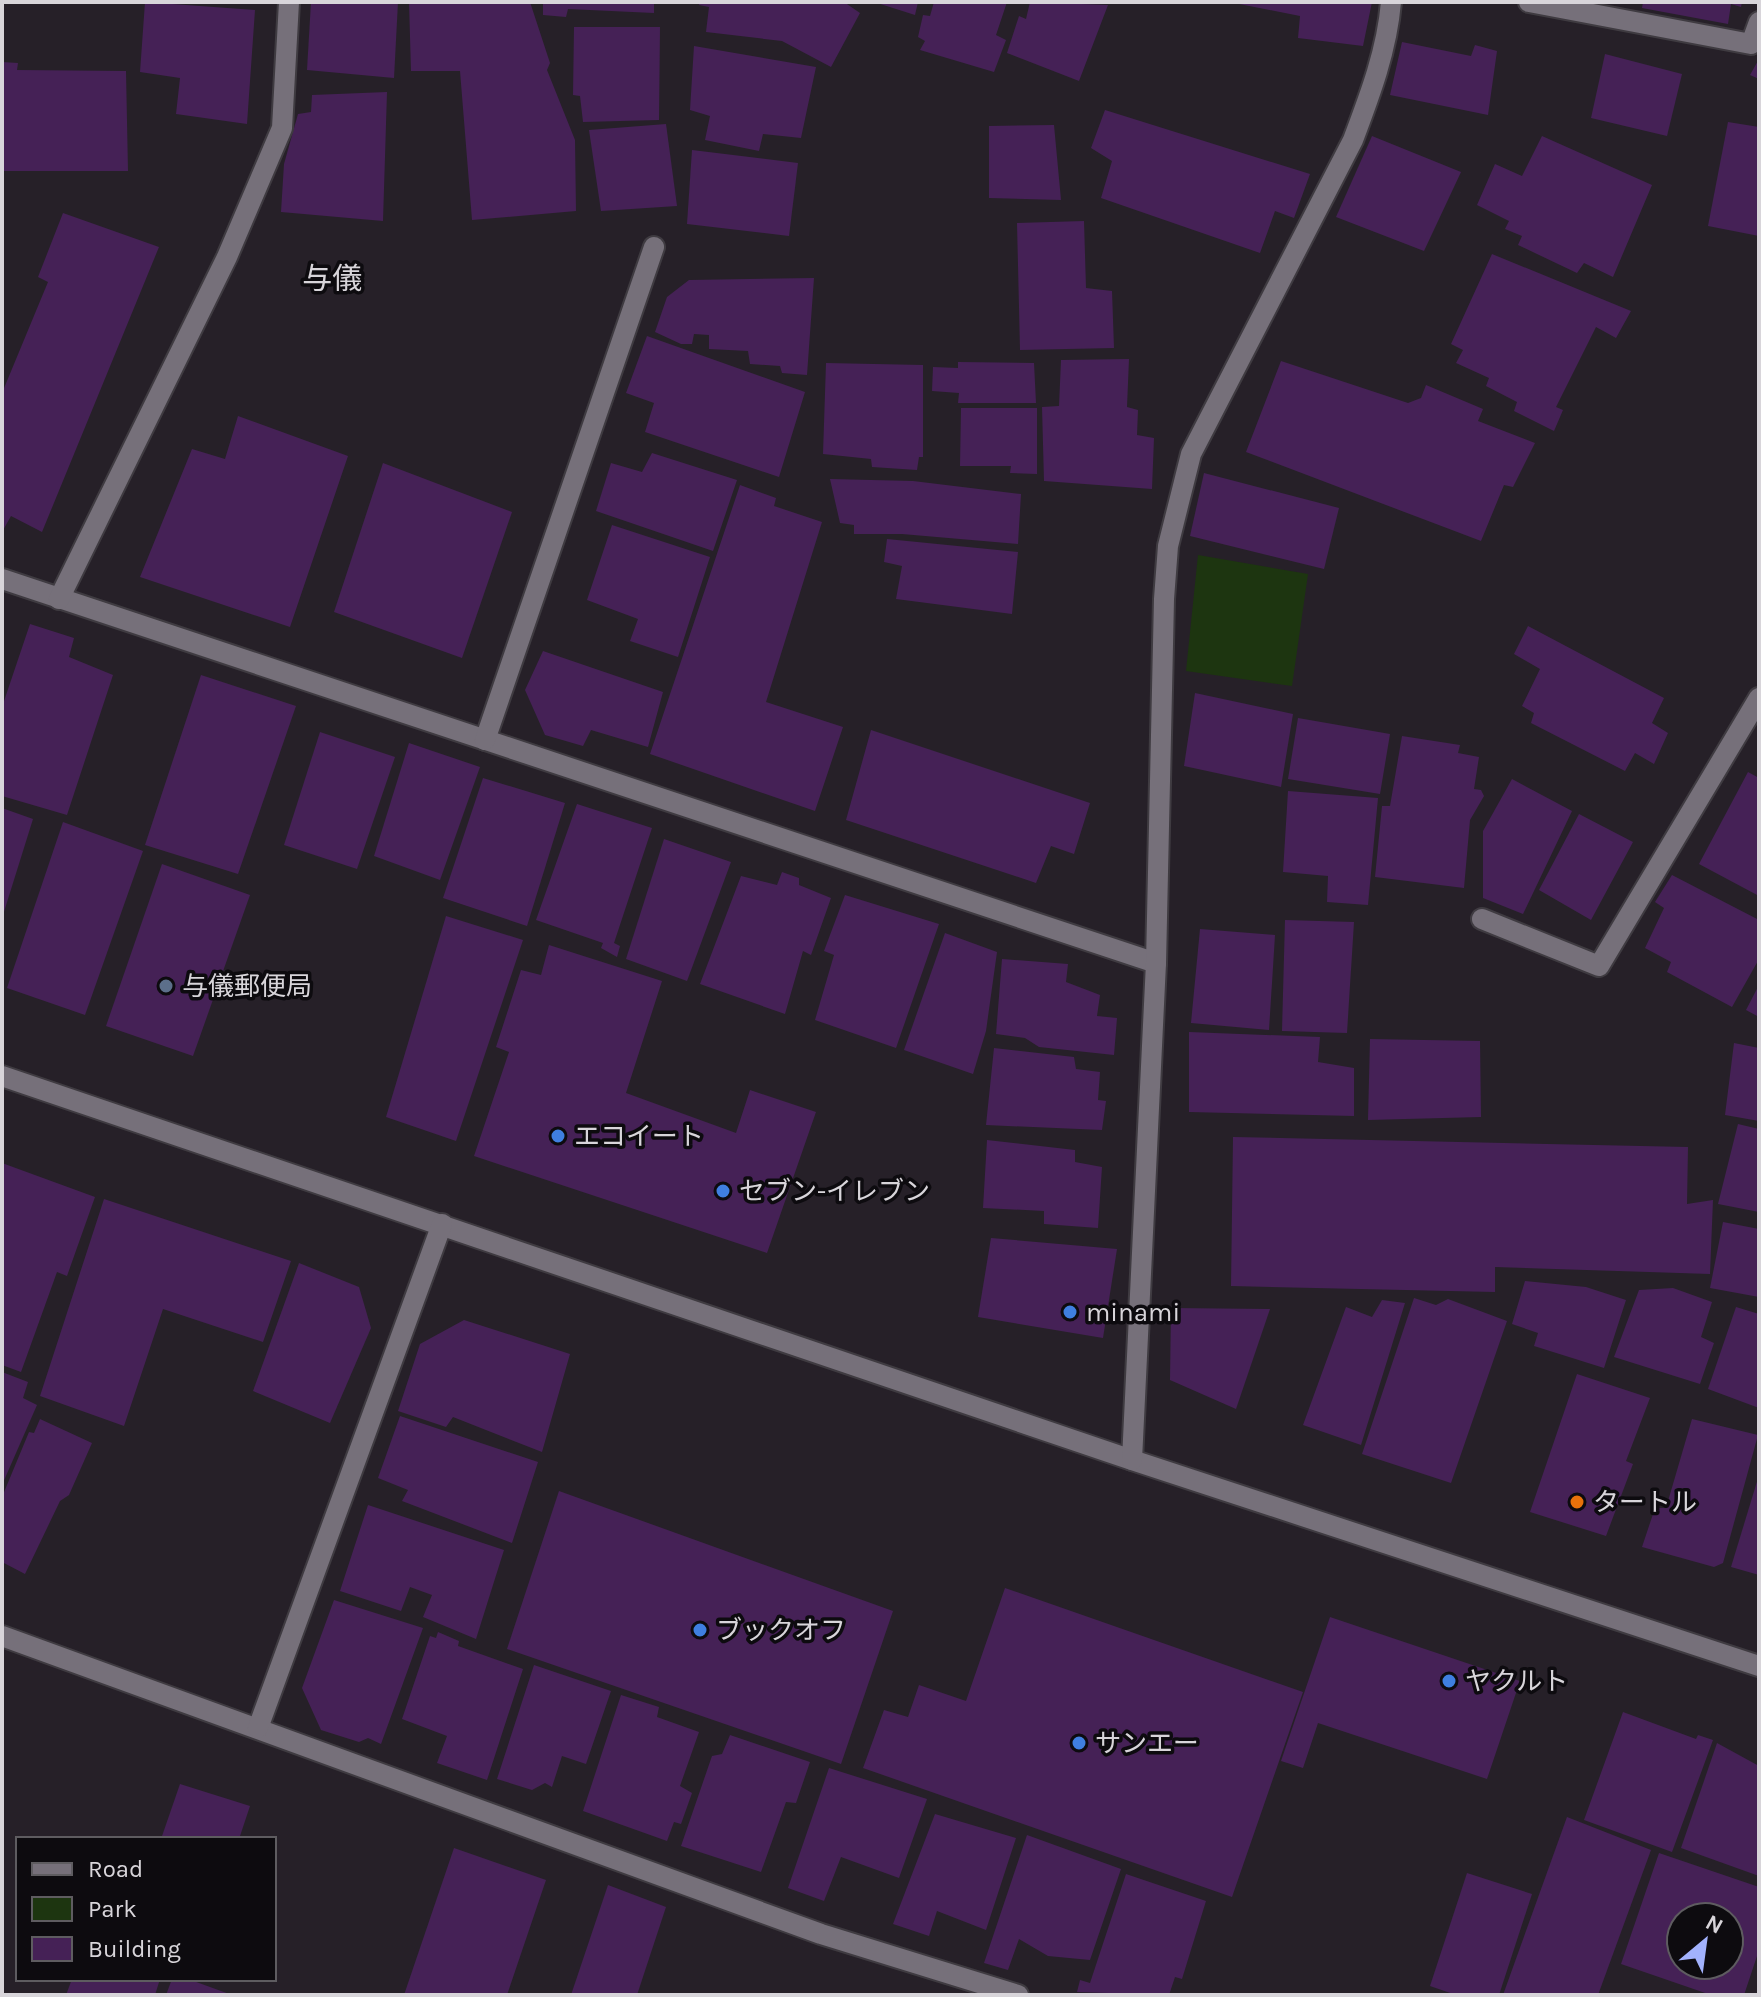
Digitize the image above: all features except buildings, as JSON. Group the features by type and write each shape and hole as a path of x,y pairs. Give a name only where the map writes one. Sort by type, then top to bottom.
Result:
{"street":[{"path":"59,599 227,257 282,128 289,2"},
{"path":"1132,1460 1156,963 1164,599 1168,546 1191,454 1353,140 1372,91 1389,27 1391,2"},
{"path":"1529,2 1751,44 1759,22"},
{"path":"485,740 654,247"},
{"path":"2,579 1156,963"},
{"path":"1482,919 1599,966 1752,728 1759,698"},
{"path":"2,1076 1132,1460 1759,1666"},
{"path":"258,1728 442,1224"},
{"path":"2,1636 821,1934 1018,1995"}],"green space":[{"path":"1198,555 1308,574 1292,686 1186,671"}],"place":[{"name":"与儀郵便局","path":"166,986"},
{"name":"エコイート","path":"558,1136"},
{"name":"セブン-イレブン","path":"723,1191"},
{"name":"minami","path":"1070,1312"},
{"name":"タートル","path":"1577,1502"},
{"name":"ブックオフ","path":"700,1630"},
{"name":"ヤクルト","path":"1449,1681"},
{"name":"サンエー","path":"1079,1743"}],"district":[{"name":"与儀","path":"332,279"}]}
